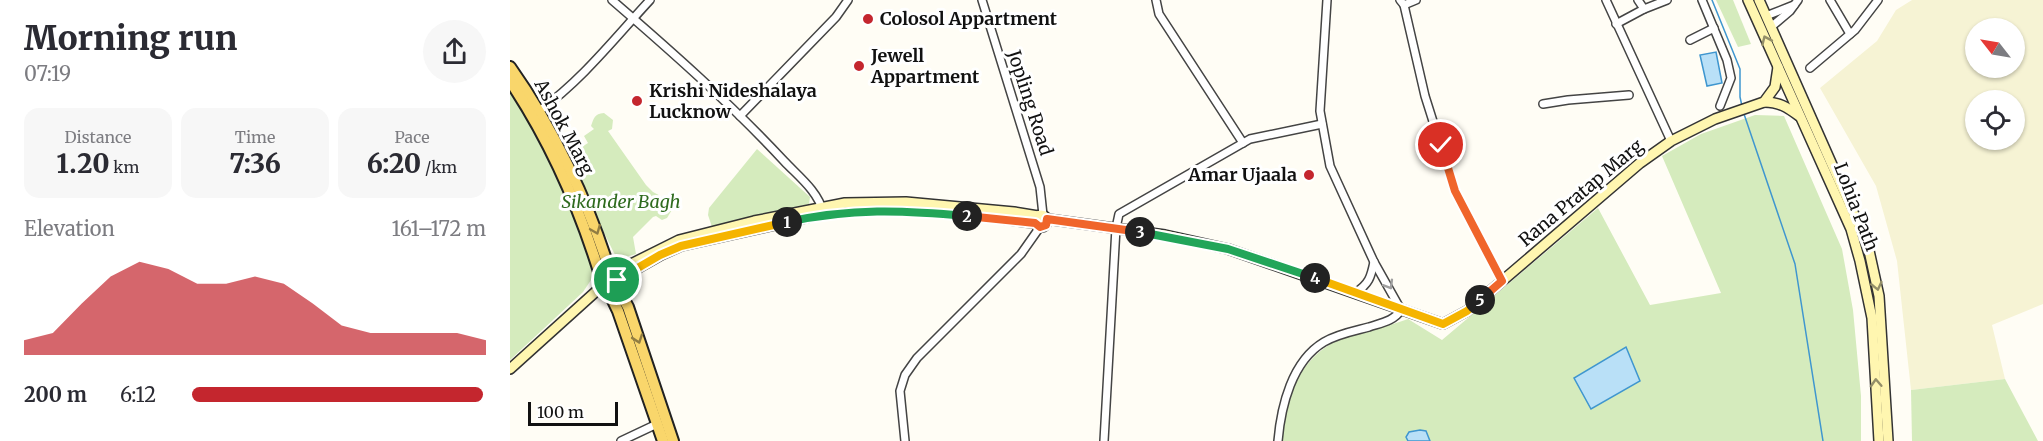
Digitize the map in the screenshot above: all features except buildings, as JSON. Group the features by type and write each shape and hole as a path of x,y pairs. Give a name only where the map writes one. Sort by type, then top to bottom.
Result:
{"main road":[{"name":"Ashok Marg","path":"510,67 539,111 598,231 618,311 663,441"},
{"name":"Ashok Marg","path":"510,81 544,140 609,280 628,307 673,441"}],"street":[{"path":"612,0 677,56 740,116 816,194 823,211"},
{"path":"539,111 556,99 597,60 650,0"},
{"path":"740,116 836,17 848,0"},
{"name":"Jopling Road","path":"982,0 1040,187 1041,220"},
{"path":"1156,0 1159,14 1243,143"},
{"path":"1278,441 1286,396 1296,374 1312,351 1326,341 1398,316 1401,310 1374,262 1330,166 1320,111 1327,0"},
{"path":"1416,0 1402,3 1425,96 1455,191 1502,281"},
{"path":"1606,0 1671,141"},
{"path":"1638,0 1644,9"},
{"path":"1616,24 1667,0"},
{"path":"1702,0 1727,60 1731,78 1720,106"},
{"name":"Lohia Path","path":"1748,0 1851,229 1872,318 1879,441"},
{"name":"Lohia Path","path":"1759,0 1868,246 1879,296 1888,441"},
{"path":"1830,0 1850,34"},
{"path":"1810,68 1850,34 1876,1"},
{"path":"1766,16 1796,3"},
{"path":"1771,27 1796,3"},
{"path":"1690,40 1714,28"},
{"path":"1762,103 1774,87 1778,67"},
{"path":"1543,104 1568,99 1629,95"},
{"path":"1762,103 1781,104 1800,117"},
{"name":"Rana Pratap Marg","path":"510,369 609,280 679,240 754,221 823,211 845,203 906,202 1014,212 1041,220 1116,228 1228,249 1443,324 1467,311 1640,163 1671,141 1714,119 1762,103"},
{"path":"1104,441 1116,228 1119,214 1243,143 1322,124"},
{"path":"904,441 900,391 905,375 917,358 1021,254 1041,220"},
{"path":"1355,293 1366,286 1371,278 1374,262"},
{"path":"621,441 657,424"}],"shaded area":[{"path":"1912,0 2043,0 2043,304 1992,325 2005,379 1911,390 1897,261 1876,186 1820,88 1877,41 1896,10"}],"green space":[{"path":"1716,0 1733,0 1751,44 1738,47"},
{"path":"510,90 524,109 588,242 595,274 583,292 510,360"},
{"name":"Sikander Bagh","path":"604,113 613,120 612,129 608,131 646,185 653,192 672,202 673,208 667,218 662,220 656,216 653,217 633,237 636,254 619,259 546,115 556,122 577,150 588,143 584,136 594,129 591,126 595,117"},
{"path":"1755,115 1784,116 1842,249 1853,310 1861,396 1861,441 1282,441 1289,397 1304,369 1324,348 1337,341 1408,319 1442,340 1598,208 1650,305 1721,293 1662,156 1701,134"},
{"path":"757,149 810,197 809,204 712,227 708,215 709,208"},
{"path":"2005,379 2038,441 1912,441 1911,390"}],"water":[{"path":"1716,52 1722,83 1707,86 1700,55"},
{"path":"1626,347 1640,381 1591,409 1574,378"},
{"path":"1426,431 1430,441 1408,441 1406,437 1409,432"}],"waterway":[{"path":"1712,0 1740,69 1742,106"},
{"path":"1744,114 1795,264 1823,441"}],"place":[{"name":"Colosol Appartment","path":"868,19"},
{"name":"Jewell Appartment","path":"859,66"},
{"name":"Krishi Nideshalaya Lucknow","path":"637,101"},
{"name":"Amar Ujaala","path":"1309,175"}],"route":[{"path":"617,280 660,255 681,246 823,214 906,210 1013,220 1035,223 1040,227 1046,225 1047,219 1165,236 1228,249 1443,324 1467,311 1502,281 1455,191 1441,145"}]}
